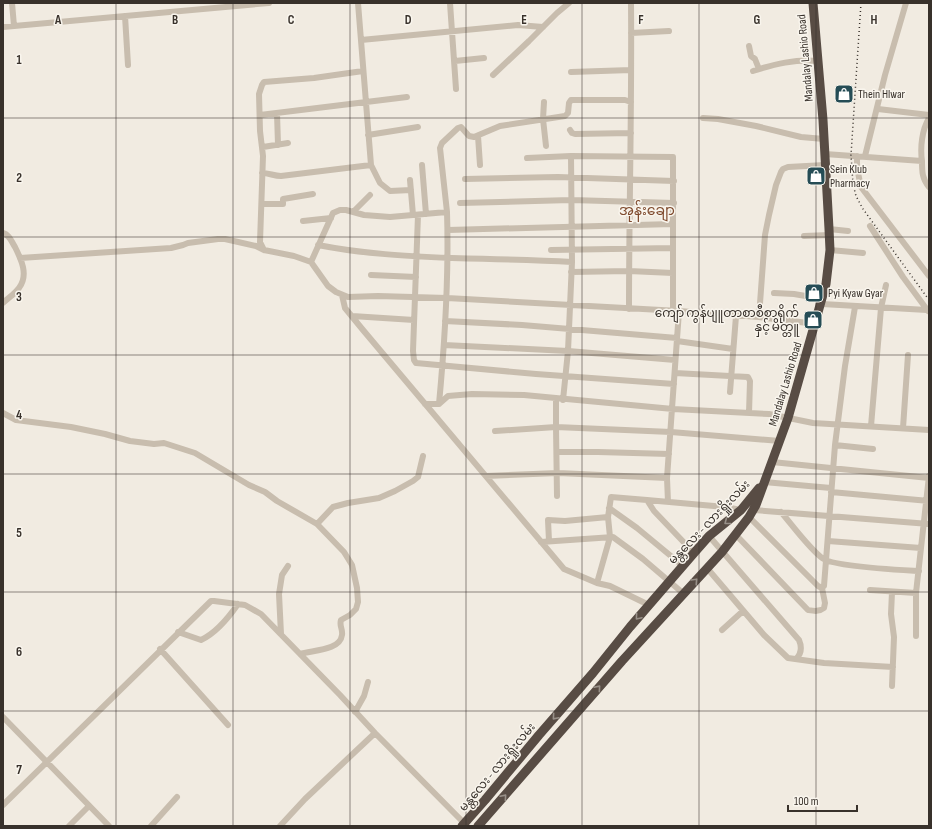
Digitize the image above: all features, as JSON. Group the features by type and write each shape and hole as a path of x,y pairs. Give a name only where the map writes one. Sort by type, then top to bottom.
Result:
{"highway":[{"name":"Mandalay Lashio Road","path":"763,483 788,418 816,324 826,284 830,250 824,139 813,3"},
{"name":"မန္တလေး - လားရှိုးလမ်း","path":"463,825 694,553 709,536 741,510 763,483"},
{"name":"မန္တလေး - လားရှိုးလမ်း","path":"478,826 638,644 722,552 752,513 763,483"},
{"path":"624,634 638,644"}],"street":[{"path":"12,3 14,26"},
{"path":"3,27 269,3"},
{"path":"358,3 362,71 371,165 380,183 390,191 411,190"},
{"path":"450,3 456,89"},
{"path":"493,75 556,13 569,3"},
{"path":"629,309 631,3"},
{"path":"866,156 885,75 906,3"},
{"path":"125,16 128,65"},
{"path":"361,40 518,25 543,27"},
{"path":"631,33 669,31"},
{"path":"750,46 751,56 755,58 756,70 766,66 800,60 818,61"},
{"path":"455,61 484,58"},
{"path":"571,72 631,70"},
{"path":"258,244 262,204 263,147 261,142 259,94 262,85 264,82 314,78 362,71"},
{"path":"260,115 407,98"},
{"path":"439,404 447,298 448,257 447,212 440,148 442,142 461,127 469,136 474,137 500,126 565,116 568,113 569,103 571,100 626,100 631,102"},
{"path":"544,102 543,119 546,146"},
{"path":"878,109 929,115"},
{"path":"277,113 278,145"},
{"path":"703,118 718,119 756,126 801,137 824,139"},
{"path":"929,118 925,126 921,155 923,178 929,187"},
{"path":"368,135 418,127"},
{"path":"570,130 575,134 631,133"},
{"path":"478,136 480,165"},
{"path":"263,147 288,143"},
{"path":"825,154 922,161"},
{"path":"557,496 558,473 556,427 565,376 570,329 572,262 571,156"},
{"path":"527,158 571,156 673,157 673,273 677,340 667,478 668,502"},
{"path":"857,156 857,168 861,187 929,276"},
{"path":"262,173 280,176 371,165"},
{"path":"758,317 765,235 773,197 781,172 783,169 788,167 825,165"},
{"path":"422,166 426,214"},
{"path":"465,179 536,177 674,181"},
{"path":"410,180 415,215 417,257 414,297 414,360 416,363 674,384"},
{"path":"262,204 283,204 284,199 313,194"},
{"path":"353,212 370,195"},
{"path":"460,203 571,200 674,203"},
{"path":"311,262 333,213 340,210 375,217 390,218 447,212"},
{"path":"303,221 331,218"},
{"path":"448,230 673,224"},
{"path":"870,226 928,311"},
{"path":"804,236 848,231"},
{"path":"3,233 7,234 11,239 24,269 24,277 20,288 3,303"},
{"path":"20,258 171,248 183,246 188,242 224,239 258,244 264,250 294,256 311,262 328,286 336,292 348,297 378,296 447,298 676,311 758,317 816,324"},
{"path":"318,245 361,252 417,257 572,262"},
{"path":"551,250 673,248"},
{"path":"830,250 863,253"},
{"path":"571,272 629,271 673,273"},
{"path":"371,275 416,277"},
{"path":"871,426 881,308 886,285"},
{"path":"774,293 794,294 822,302 855,306 928,311"},
{"path":"342,295 345,308 564,569 597,583 610,586 649,605"},
{"path":"736,535 808,610 815,611 824,608 825,603 822,588 825,584 835,444 845,366 855,306"},
{"path":"352,316 414,320"},
{"path":"730,392 736,316"},
{"path":"445,321 570,329 677,340 733,349"},
{"path":"444,345 568,351 676,360"},
{"path":"903,428 908,355"},
{"path":"675,373 748,377 750,381 749,413"},
{"path":"425,404 439,404 448,396 472,394 524,395 673,409 769,414 813,423 929,430"},
{"path":"3,413 16,420 71,427 130,441 154,444 164,443 195,453 249,485 265,492 277,501 317,524 348,557 352,565 357,588 358,602 356,609 350,615 341,620 340,624 342,635 340,642 329,648 300,654"},
{"path":"495,430 556,427 671,432 780,441"},
{"path":"835,444 873,449"},
{"path":"557,452 669,454"},
{"path":"317,524 333,507 357,501 379,498 413,481 418,477 422,456"},
{"path":"772,462 929,477 926,524 921,548 916,593 916,636"},
{"path":"486,476 558,473 667,478"},
{"path":"763,483 928,501"},
{"path":"597,583 610,537 608,517 611,497 725,507 741,510"},
{"path":"647,500 654,511 694,553"},
{"path":"609,508 637,528 683,566"},
{"path":"752,513 781,512 926,524"},
{"path":"781,512 826,561 870,567 919,571"},
{"path":"752,513 818,586 822,588"},
{"path":"549,541 548,520 565,521 608,517"},
{"path":"541,542 613,536 684,594"},
{"path":"709,536 799,640 801,653 796,659"},
{"path":"828,541 921,548"},
{"path":"281,634 279,594 282,575 288,566"},
{"path":"707,568 764,635 788,658 838,664 893,667"},
{"path":"870,590 916,593"},
{"path":"892,592 891,614 894,637 892,686"},
{"path":"3,805 210,601 238,604 254,609 261,614 463,825"},
{"path":"178,632 201,640 207,637 228,617 238,604"},
{"path":"722,630 743,611"},
{"path":"160,649 228,725"},
{"path":"355,712 364,696 368,682"},
{"path":"4,718 109,826"},
{"path":"280,826 305,799 375,733"},
{"path":"151,826 177,797"},
{"path":"69,826 89,806"}],"railway":[{"path":"861,3 851,155 853,184 856,196 863,209 929,300"}],"place":[{"name":"Thein Hlwar","path":"844,94"},
{"name":"Sein Klub Pharmacy","path":"816,176"},
{"name":"Pyi Kyaw Gyar","path":"814,293"},
{"name":"ကျော် ကွန်ပျူတာစာစီစာရိုက် နှင့် မိတ္တူ","path":"813,320"}],"district":[{"name":"အုန်းချော","path":"647,210"}]}
